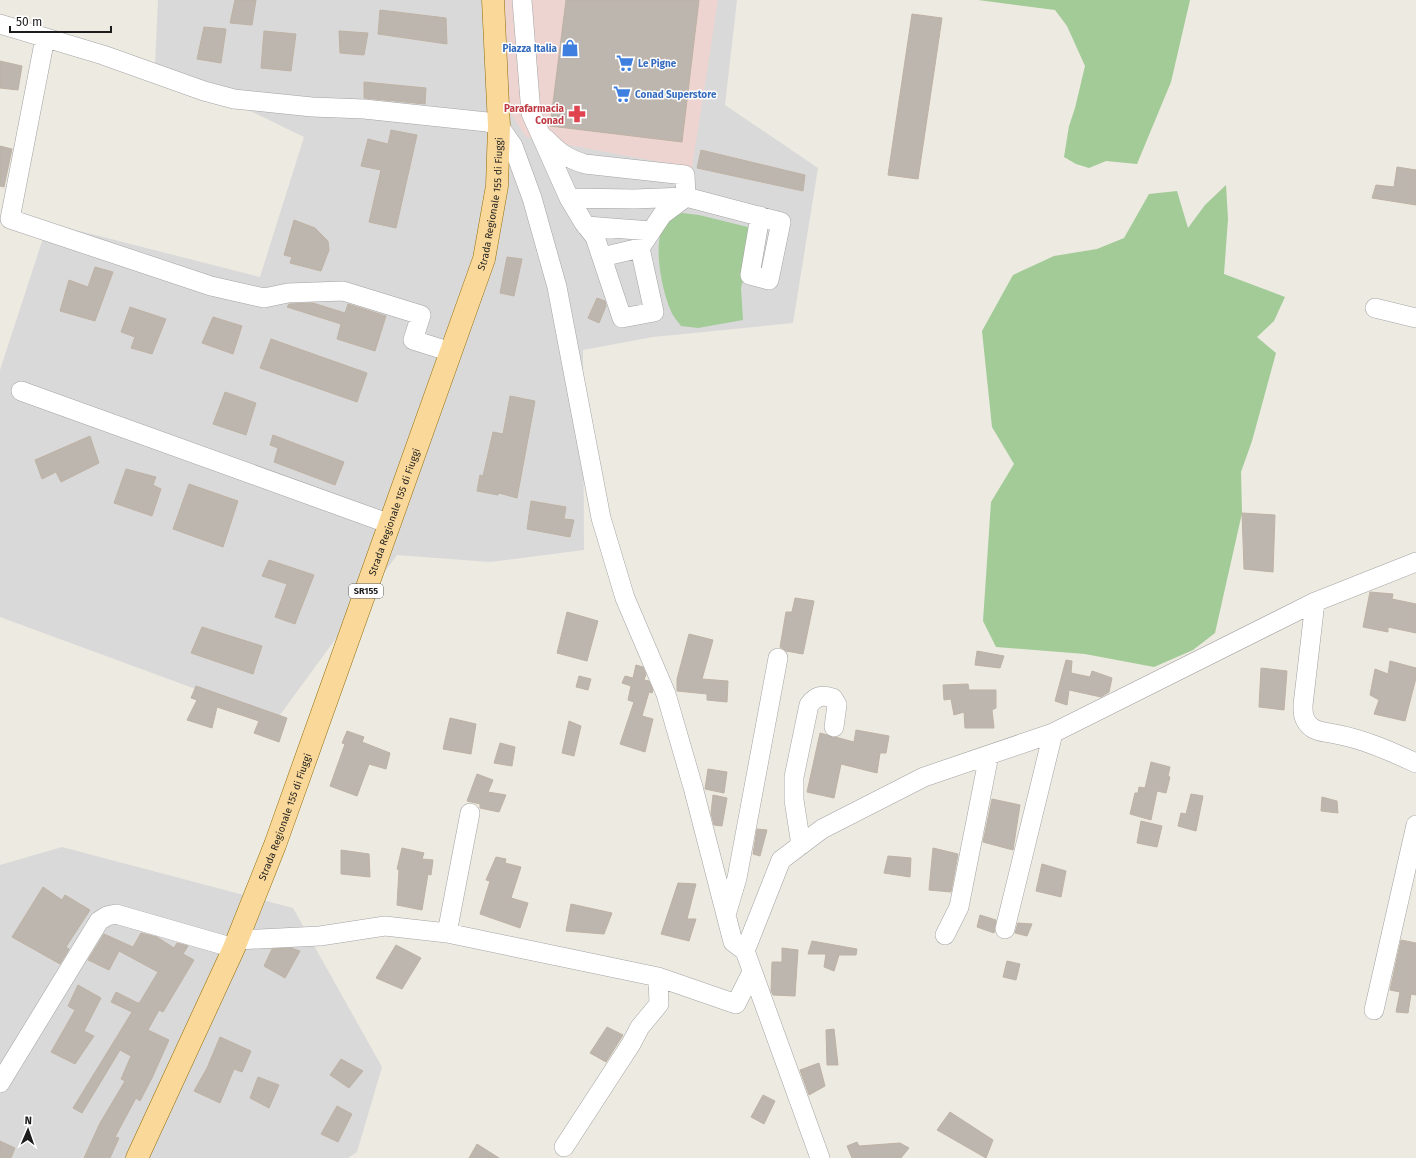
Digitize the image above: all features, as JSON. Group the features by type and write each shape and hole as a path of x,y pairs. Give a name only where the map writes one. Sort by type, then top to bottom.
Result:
{"main road":[{"name":"Strada Regionale 155 di Fiuggi","path":"137,1158 236,944 275,845 484,259 497,186 499,126 493,0"}],"street":[{"path":"522,0 531,113 569,198 586,226 595,237 622,318 654,312 640,248"},
{"path":"0,24 103,55 204,91 234,99 312,107 364,109 487,122 499,126 513,146 521,166 546,244 557,287 601,518 625,598 666,694 693,787 733,942 745,951 820,1158"},
{"path":"45,38 10,220 211,286 264,298 288,293 343,291 421,315 413,340 451,352"},
{"path":"540,132 558,152 572,160 585,164 685,175 686,197"},
{"path":"602,257 640,248 662,215 686,197"},
{"path":"569,198 634,199 686,197 760,216"},
{"path":"586,226 651,231"},
{"path":"1375,308 1416,318"},
{"path":"21,391 390,524"},
{"path":"745,951 781,860 822,829 924,778 1053,733 1315,602 1416,562"},
{"path":"1315,602 1303,705 1304,717 1309,725 1317,731 1346,736 1372,744 1416,763"},
{"path":"726,915 736,878 778,658"},
{"path":"801,845 794,800 794,777 810,704 814,699 824,695 833,698 836,705 834,727"},
{"path":"1005,929 1053,733"},
{"path":"945,936 959,907 989,755"},
{"path":"447,933 470,813"},
{"path":"1374,1010 1416,825"},
{"path":"0,1083 95,927 103,918 116,914 236,944 320,936 385,926 447,933 658,978 736,1004 752,972"},
{"path":"564,1146 631,1044 640,1027 659,1004 658,978"}],"shaded area":[{"path":"158,0 737,0 725,105 818,168 793,323 653,337 583,350 584,550 490,562 397,555 277,719 0,617 0,370 48,223 260,277 304,137 155,65"},
{"path":"502,0 718,0 692,168 526,137 510,112"},
{"path":"62,847 293,908 382,1067 357,1152 348,1158 0,1158 0,865"}],"green space":[{"path":"978,0 1190,0 1171,82 1137,164 1106,161 1089,168 1076,164 1064,157 1069,126 1085,66 1067,26 1055,10"},
{"path":"1226,185 1228,219 1224,274 1285,297 1274,321 1257,337 1276,353 1252,441 1241,472 1242,513 1215,633 1193,650 1154,667 1085,654 996,647 983,621 991,502 1014,464 992,427 982,331 1013,275 1054,256 1097,249 1124,238 1149,194 1177,191 1188,228 1205,205"},
{"path":"682,213 699,215 756,229 741,288 743,320 698,328 681,326 673,315 664,291 660,266 659,241 666,222"}],"building":[{"path":"235,0 256,0 252,25 230,23"},
{"name":"Le Pigne","path":"566,0 699,0 682,142 550,126"},
{"path":"380,10 446,18 447,44 378,34"},
{"path":"912,14 942,18 918,179 888,175"},
{"path":"204,27 226,29 221,63 197,59"},
{"path":"264,31 296,34 291,71 261,68"},
{"path":"339,31 368,33 364,55 340,53"},
{"path":"0,61 22,66 18,90 0,88"},
{"path":"364,82 426,88 425,104 364,98"},
{"path":"391,130 417,135 396,228 369,222 381,170 361,166 368,139 388,144"},
{"path":"0,146 12,149 4,187 0,186"},
{"path":"701,150 805,175 803,191 697,168"},
{"path":"1397,167 1416,170 1416,205 1372,198 1376,185 1394,187"},
{"path":"294,220 315,228 328,241 329,250 321,271 290,263 292,257 284,255"},
{"path":"507,257 522,259 514,296 500,293"},
{"path":"95,267 113,272 95,321 60,311 69,280 88,287"},
{"path":"597,298 605,301 606,306 599,323 588,318"},
{"path":"313,303 345,313 348,304 386,316 375,351 337,339 341,324 287,307 289,304"},
{"path":"130,307 166,319 152,354 131,348 135,337 121,332"},
{"path":"213,317 242,326 233,354 202,343"},
{"path":"271,339 367,373 357,402 260,368"},
{"path":"225,392 256,403 246,435 213,424"},
{"path":"510,396 535,401 517,498 499,493 498,495 477,491 480,475 483,476 493,432 503,434"},
{"path":"273,435 344,462 335,485 274,462 278,448 270,445"},
{"path":"90,436 99,463 61,482 56,472 42,479 35,460"},
{"path":"126,469 156,477 153,485 161,489 152,516 114,503"},
{"path":"189,484 238,501 223,547 173,529"},
{"path":"531,501 566,507 564,519 574,520 570,537 527,529"},
{"path":"1242,513 1275,515 1273,572 1244,569"},
{"path":"269,560 314,575 295,624 275,617 287,584 262,576"},
{"path":"1370,592 1393,594 1392,599 1416,604 1416,633 1388,627 1388,632 1363,627"},
{"path":"795,598 814,601 803,654 786,651 780,647 786,612 792,612"},
{"path":"567,612 598,621 587,661 557,653"},
{"path":"202,627 262,646 253,674 191,653"},
{"path":"689,634 713,640 702,679 728,681 727,702 707,700 707,694 677,691 677,679"},
{"path":"977,651 1004,656 1000,668 975,665"},
{"path":"1066,660 1072,661 1071,673 1090,677 1092,671 1112,678 1109,692 1101,697 1069,690 1067,705 1055,701"},
{"path":"1390,661 1416,668 1416,678 1405,721 1374,714 1379,700 1370,695 1375,669 1388,674"},
{"path":"636,665 643,667 646,674 644,680 649,681 653,690 652,693 649,692 642,716 653,719 645,752 620,744 634,702 628,700 631,686 622,683 625,676 633,678"},
{"path":"1261,668 1287,671 1284,710 1259,707"},
{"path":"579,676 591,679 588,690 576,687"},
{"path":"968,684 969,690 996,690 996,708 992,710 994,728 965,728 964,712 954,715 951,699 944,700 943,685"},
{"path":"196,686 287,718 279,742 254,733 259,721 217,707 212,728 187,720 197,700 191,698"},
{"path":"450,718 476,724 471,754 443,749"},
{"path":"569,721 581,726 574,756 562,753"},
{"path":"856,730 889,736 886,753 880,753 877,773 841,764 834,798 807,792 820,733 854,742"},
{"path":"347,731 364,737 362,742 390,753 386,769 369,764 357,796 330,786 345,744 342,743"},
{"path":"500,743 515,747 512,766 494,763"},
{"path":"1151,762 1170,767 1168,776 1170,777 1166,793 1157,791 1151,820 1130,814 1135,793 1138,793 1139,787 1145,788"},
{"path":"708,769 727,772 724,793 705,789"},
{"path":"477,774 493,780 488,792 506,795 499,812 480,808 480,804 467,801"},
{"path":"1191,794 1203,796 1196,831 1178,826 1181,813 1186,814"},
{"path":"713,795 727,798 722,826 714,825 711,813"},
{"path":"1322,797 1337,801 1338,813 1321,811"},
{"path":"992,799 1020,805 1013,850 983,842"},
{"path":"1141,821 1162,826 1157,847 1137,843"},
{"path":"757,829 767,830 760,856 753,854"},
{"path":"402,848 424,853 422,859 433,860 431,875 428,874 422,910 397,905 399,870 397,869"},
{"path":"933,848 958,854 951,892 929,890"},
{"path":"341,850 369,854 370,877 341,874"},
{"path":"888,856 911,858 910,877 884,873"},
{"path":"496,857 506,859 505,863 521,867 511,898 528,903 520,928 480,914 490,881 486,880"},
{"path":"1042,864 1066,871 1061,897 1036,891"},
{"path":"678,883 696,884 687,919 696,919 689,941 661,934"},
{"path":"43,887 62,900 65,895 90,910 66,947 69,949 60,964 12,937"},
{"path":"571,904 612,913 604,934 566,931"},
{"path":"980,915 996,920 994,933 977,927"},
{"path":"1018,923 1032,924 1027,936 1015,933"},
{"path":"141,933 157,937 174,948 177,943 188,946 183,954 194,960 163,1012 159,1010 148,1030 169,1040 140,1101 136,1098 115,1137 119,1138 110,1158 84,1158 100,1123 125,1081 121,1079 131,1056 120,1050 82,1113 73,1108 132,1012 111,1002 116,992 138,1003 140,1002 158,972 119,951 109,970 88,960 104,934 133,947"},
{"path":"1401,940 1416,943 1416,995 1411,994 1408,1013 1396,1012 1400,992 1390,990"},
{"path":"812,941 857,949 856,955 839,955 834,971 824,967 826,954 808,954"},
{"path":"396,945 421,958 402,989 376,978"},
{"path":"291,948 300,951 285,978 264,966 272,949"},
{"path":"782,948 798,950 795,996 773,995 771,991 772,962 782,962"},
{"path":"1007,961 1020,964 1016,980 1003,977"},
{"path":"78,985 101,998 84,1031 94,1036 75,1064 51,1052 75,1010 68,1006"},
{"path":"607,1027 623,1035 606,1062 590,1053"},
{"path":"834,1029 838,1065 827,1065 826,1030"},
{"path":"220,1037 251,1051 242,1072 234,1069 220,1103 194,1091 207,1068"},
{"path":"341,1059 363,1071 349,1088 330,1075"},
{"path":"819,1063 825,1086 809,1095 800,1070"},
{"path":"258,1077 279,1085 269,1108 250,1098"},
{"path":"763,1095 775,1101 764,1124 751,1117"},
{"path":"337,1106 352,1114 338,1142 321,1134"},
{"path":"950,1112 993,1140 986,1158 937,1130"},
{"path":"0,1141 15,1148 11,1158 0,1158"},
{"path":"857,1142 859,1146 900,1143 909,1148 901,1158 852,1158 847,1146"},
{"path":"477,1144 499,1158 469,1158"}],"place":[{"name":"Piazza Italia","path":"570,48"},
{"name":"Le Pigne","path":"625,63"},
{"name":"Conad Superstore","path":"622,94"},
{"name":"Parafarmacia Conad","path":"577,114"}]}
